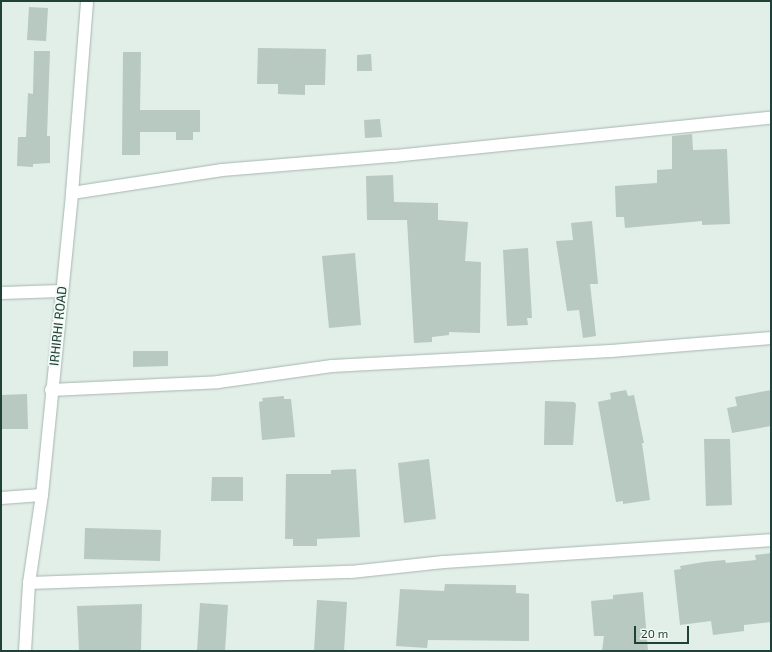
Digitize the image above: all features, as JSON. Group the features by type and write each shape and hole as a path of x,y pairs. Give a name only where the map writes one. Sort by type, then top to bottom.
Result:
{"street":[{"name":"IRHIRHI ROAD","path":"25,651 29,583 42,495 51,390 72,193 87,1"},
{"path":"72,193 222,170 394,156 771,118"},
{"path":"1,293 62,291"},
{"path":"51,390 218,382 332,366 595,352 771,338"},
{"path":"1,498 42,495"},
{"path":"29,583 351,572 443,562 771,540"}],"building":[{"path":"29,7 48,8 46,41 27,40"},
{"path":"258,48 326,49 325,85 305,85 305,95 278,94 278,84 257,84"},
{"path":"34,51 50,51 47,136 50,136 50,163 33,164 33,167 17,166 18,137 26,137 28,93 33,94"},
{"path":"123,52 141,52 140,110 200,110 200,132 193,132 193,140 176,140 176,132 140,132 140,155 122,155"},
{"path":"371,54 372,71 357,71 357,55"},
{"path":"380,119 382,137 365,138 364,120"},
{"path":"692,134 693,150 727,149 730,224 702,225 702,221 625,228 624,217 616,217 615,186 657,183 657,170 672,169 672,136"},
{"path":"393,175 394,202 438,203 438,220 468,222 465,261 481,262 480,333 449,332 449,335 432,337 432,342 414,343 407,220 367,220 366,176"},
{"path":"592,221 598,284 590,284 596,336 583,338 579,310 567,311 556,241 573,240 571,223"},
{"path":"528,248 532,318 527,318 528,325 507,326 503,250"},
{"path":"355,253 361,325 329,328 322,256"},
{"path":"133,351 168,351 168,366 133,367"},
{"path":"626,390 628,396 634,395 644,443 642,443 650,500 623,504 623,501 616,502 598,402 611,399 610,393"},
{"path":"771,390 771,426 732,433 727,408 737,406 735,397"},
{"path":"27,394 28,429 1,429 1,395"},
{"path":"284,396 284,399 291,399 295,437 262,440 259,402 263,401 262,398"},
{"path":"545,401 574,402 576,404 573,445 544,445"},
{"path":"704,439 730,439 732,505 706,506"},
{"path":"429,459 436,519 404,523 398,463"},
{"path":"356,469 360,537 317,539 317,546 293,546 293,539 285,539 286,474 331,474 331,470"},
{"path":"212,477 243,477 243,501 211,501"},
{"path":"85,528 161,530 160,561 84,559"},
{"path":"771,553 771,622 744,625 744,631 713,635 711,621 680,625 674,570 681,569 680,566 704,562 725,560 726,563 756,560 755,555"},
{"path":"445,584 516,585 516,593 529,594 529,641 428,640 427,648 396,646 400,589 444,591"},
{"path":"643,592 648,651 602,651 604,636 594,636 591,601 613,599 613,595"},
{"path":"317,600 347,602 344,651 314,651"},
{"path":"200,603 228,605 225,651 197,651"},
{"path":"142,604 141,651 79,651 77,606"}]}
